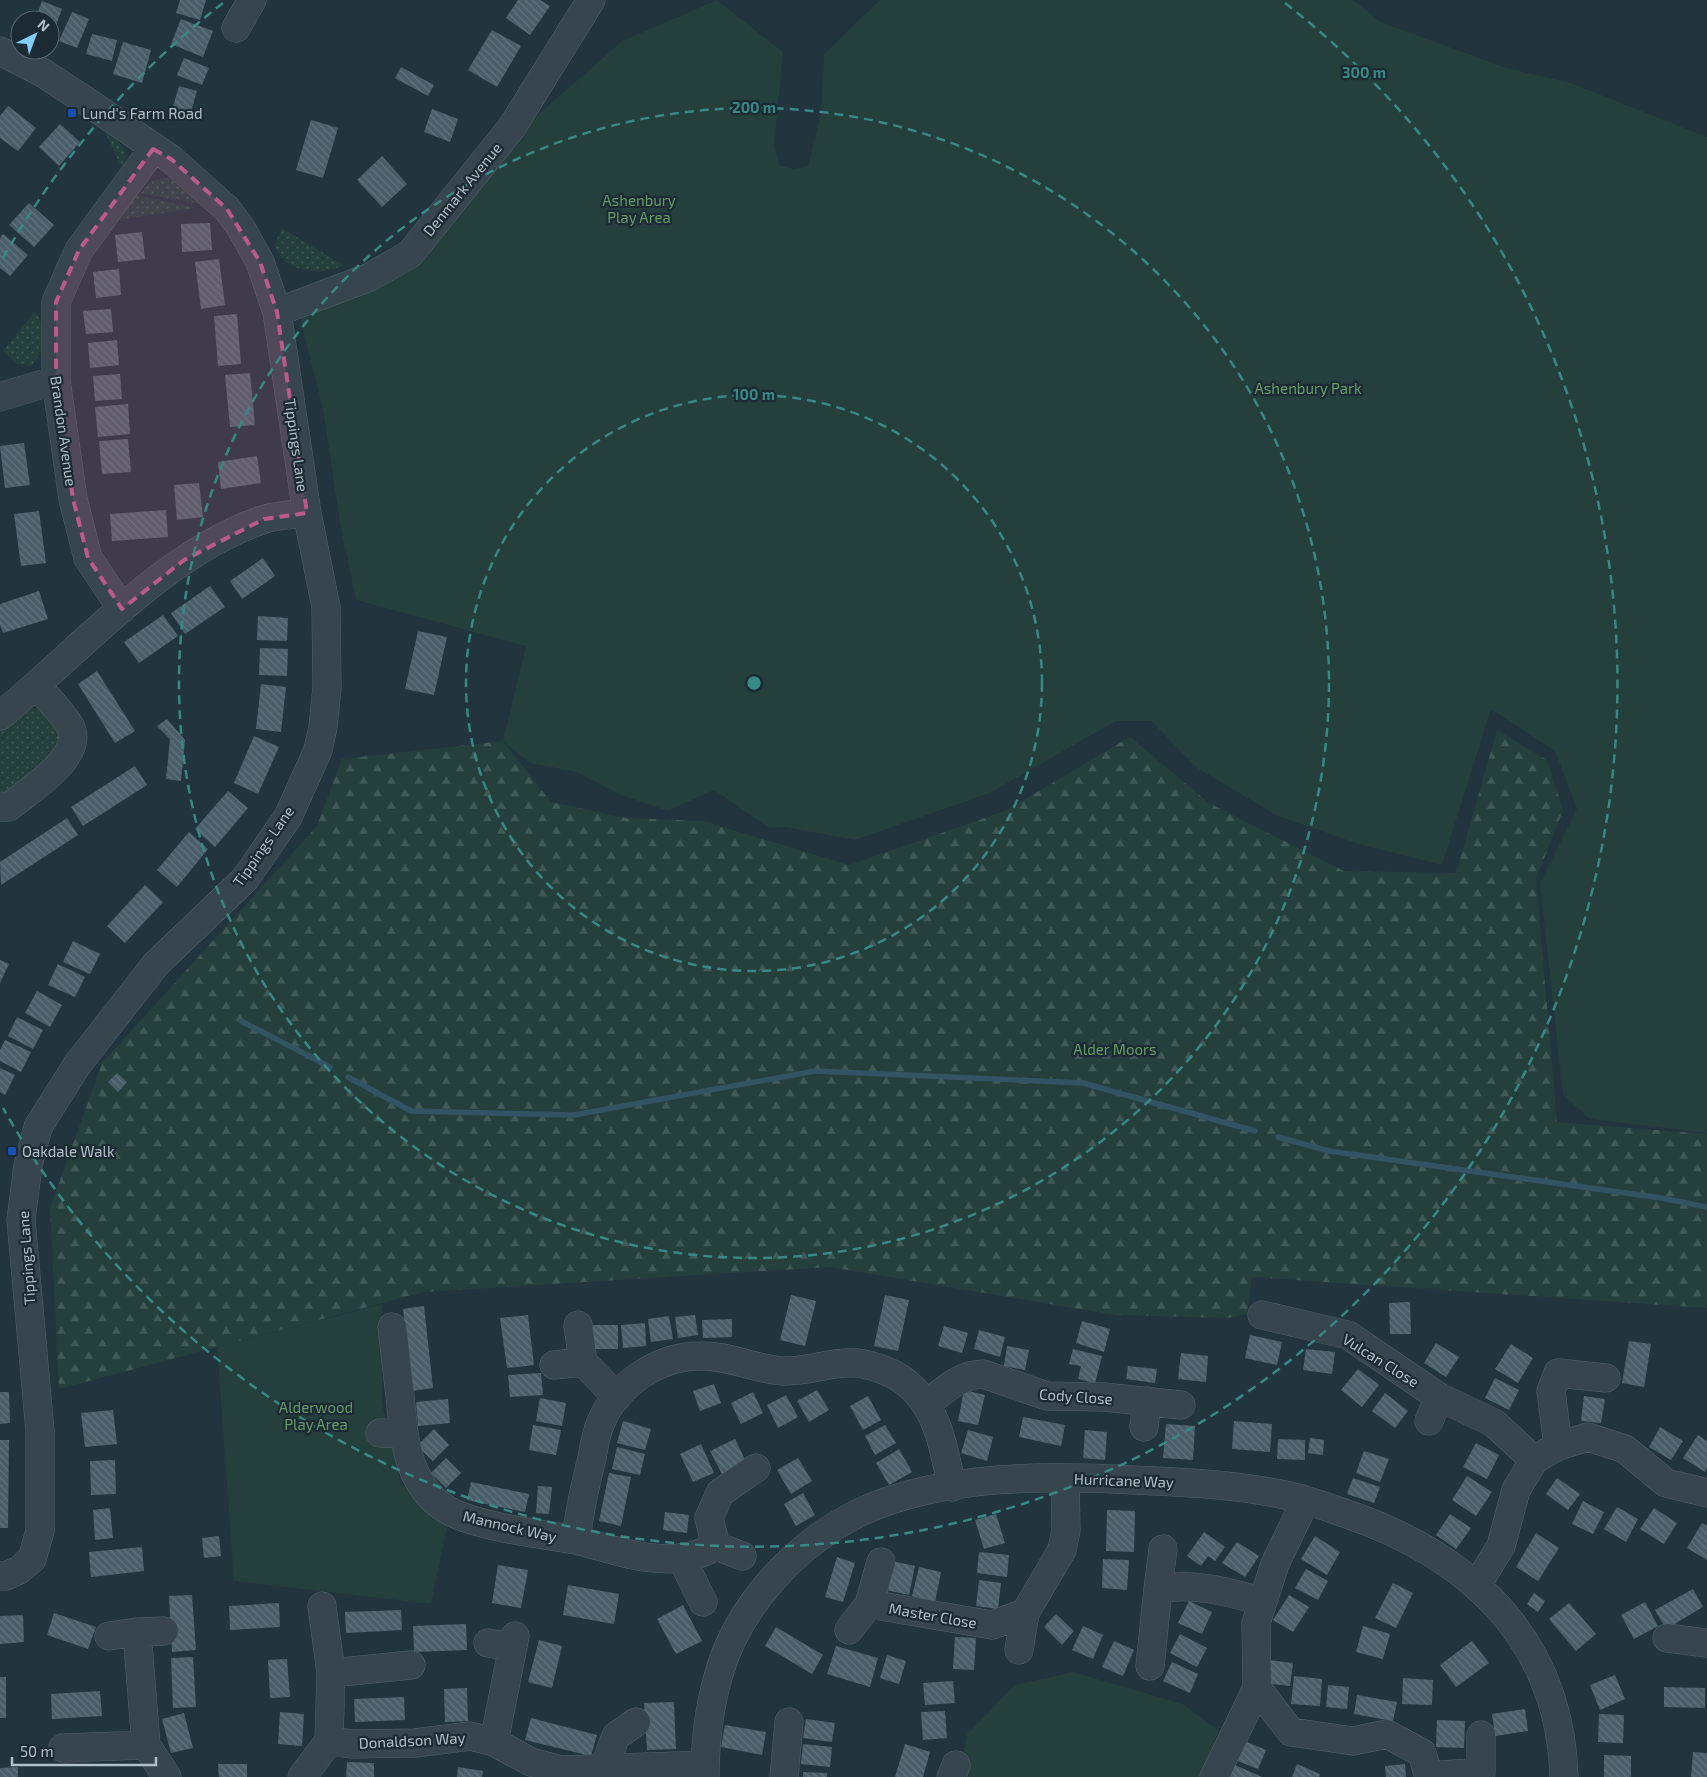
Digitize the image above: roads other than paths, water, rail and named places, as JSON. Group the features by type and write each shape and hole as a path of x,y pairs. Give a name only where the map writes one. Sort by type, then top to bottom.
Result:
{"street":[{"path":"236,28 252,0"},
{"name":"Denmark Avenue","path":"277,312 370,277 410,254 512,127 591,0"},
{"name":"Tippings Lane","path":"0,51 43,73 89,102 171,160 227,209 241,228 260,262 277,312 307,513 326,607 327,687 318,750 288,818 244,878 156,964 77,1065 38,1127 28,1165 21,1220 40,1431 40,1531 32,1559 19,1570 6,1576 0,1576"},
{"name":"Brandon Avenue","path":"122,609 88,558 73,499 56,380 56,302 79,250 153,149"},
{"path":"0,397 56,380"},
{"path":"0,716 37,686 122,609 184,560 241,528 264,519 307,513"},
{"path":"0,807 8,807 16,801 64,761 72,748 71,728 37,686"},
{"name":"Vulcan Close","path":"1262,1315 1348,1335 1434,1409 1494,1423 1534,1460"},
{"path":"578,1325 583,1362 618,1397"},
{"name":"Mannock Way","path":"392,1327 391,1434 420,1484 448,1510 469,1519 651,1557 682,1559 716,1546"},
{"name":"Mannock Way","path":"576,1540 579,1513 598,1431 609,1406 641,1375 659,1364 691,1356 708,1356 783,1371 844,1364 867,1365 901,1379 927,1404 940,1433 952,1486"},
{"path":"554,1365 583,1362"},
{"path":"1558,1446 1551,1391 1556,1364 1606,1378"},
{"name":"Cody Close","path":"927,1404 957,1382 975,1374 983,1374 1047,1396 1104,1396 1145,1414 1181,1405"},
{"path":"1477,1585 1501,1546 1516,1490 1534,1460 1558,1446 1588,1438 1597,1440 1625,1449 1666,1483 1707,1493"},
{"path":"742,1556 716,1546 709,1518 720,1493 756,1468"},
{"name":"Hurricane Way","path":"705,1771 709,1719 719,1674 729,1648 746,1616 771,1582 807,1547 850,1518 880,1504 952,1486 1037,1477 1218,1485 1302,1499 1392,1530 1442,1557 1477,1585 1508,1618 1533,1656 1542,1674 1557,1721 1564,1777"},
{"path":"1019,1650 1025,1613 1062,1550 1066,1530 1065,1478"},
{"path":"1214,1777 1257,1688 1256,1623 1275,1564 1299,1514 1302,1499"},
{"path":"1150,1666 1163,1549"},
{"path":"682,1559 703,1602"},
{"name":"Master Close","path":"849,1630 869,1604 882,1562"},
{"path":"1158,1589 1175,1585 1221,1590 1262,1601"},
{"name":"Master Close","path":"869,1604 992,1625 1025,1613"},
{"path":"305,1776 329,1741 331,1673 322,1606"},
{"path":"109,1636 136,1632 164,1631"},
{"path":"136,1632 146,1745 167,1777"},
{"path":"1667,1638 1707,1643"},
{"path":"494,1742 505,1642"},
{"path":"331,1673 411,1665"},
{"path":"1257,1688 1291,1732 1353,1741 1387,1734 1422,1753 1429,1777 1482,1775 1481,1735"},
{"path":"604,1768 616,1736 636,1722"},
{"path":"784,1777 789,1722"},
{"name":"Donaldson Way","path":"329,1741 353,1744 415,1743 470,1736 494,1742 527,1770 604,1768 705,1771"},
{"path":"62,1748 146,1745"}],"waterway":[{"path":"241,1021 330,1067"},
{"path":"348,1077 411,1111 574,1115 815,1071 1083,1083 1255,1131"},
{"path":"1278,1137 1329,1151 1661,1198 1707,1207"}],"place":[{"name":"Lund's Farm Road","path":"72,113"},
{"name":"Oakdale Walk","path":"12,1151"}],"park label":[{"name":"Ashenbury Play Area","path":"639,208"},
{"name":"Ashenbury Park","path":"1308,388"},
{"name":"Alder Moors","path":"1115,1049"},
{"name":"Alderwood Play Area","path":"316,1416"}]}
